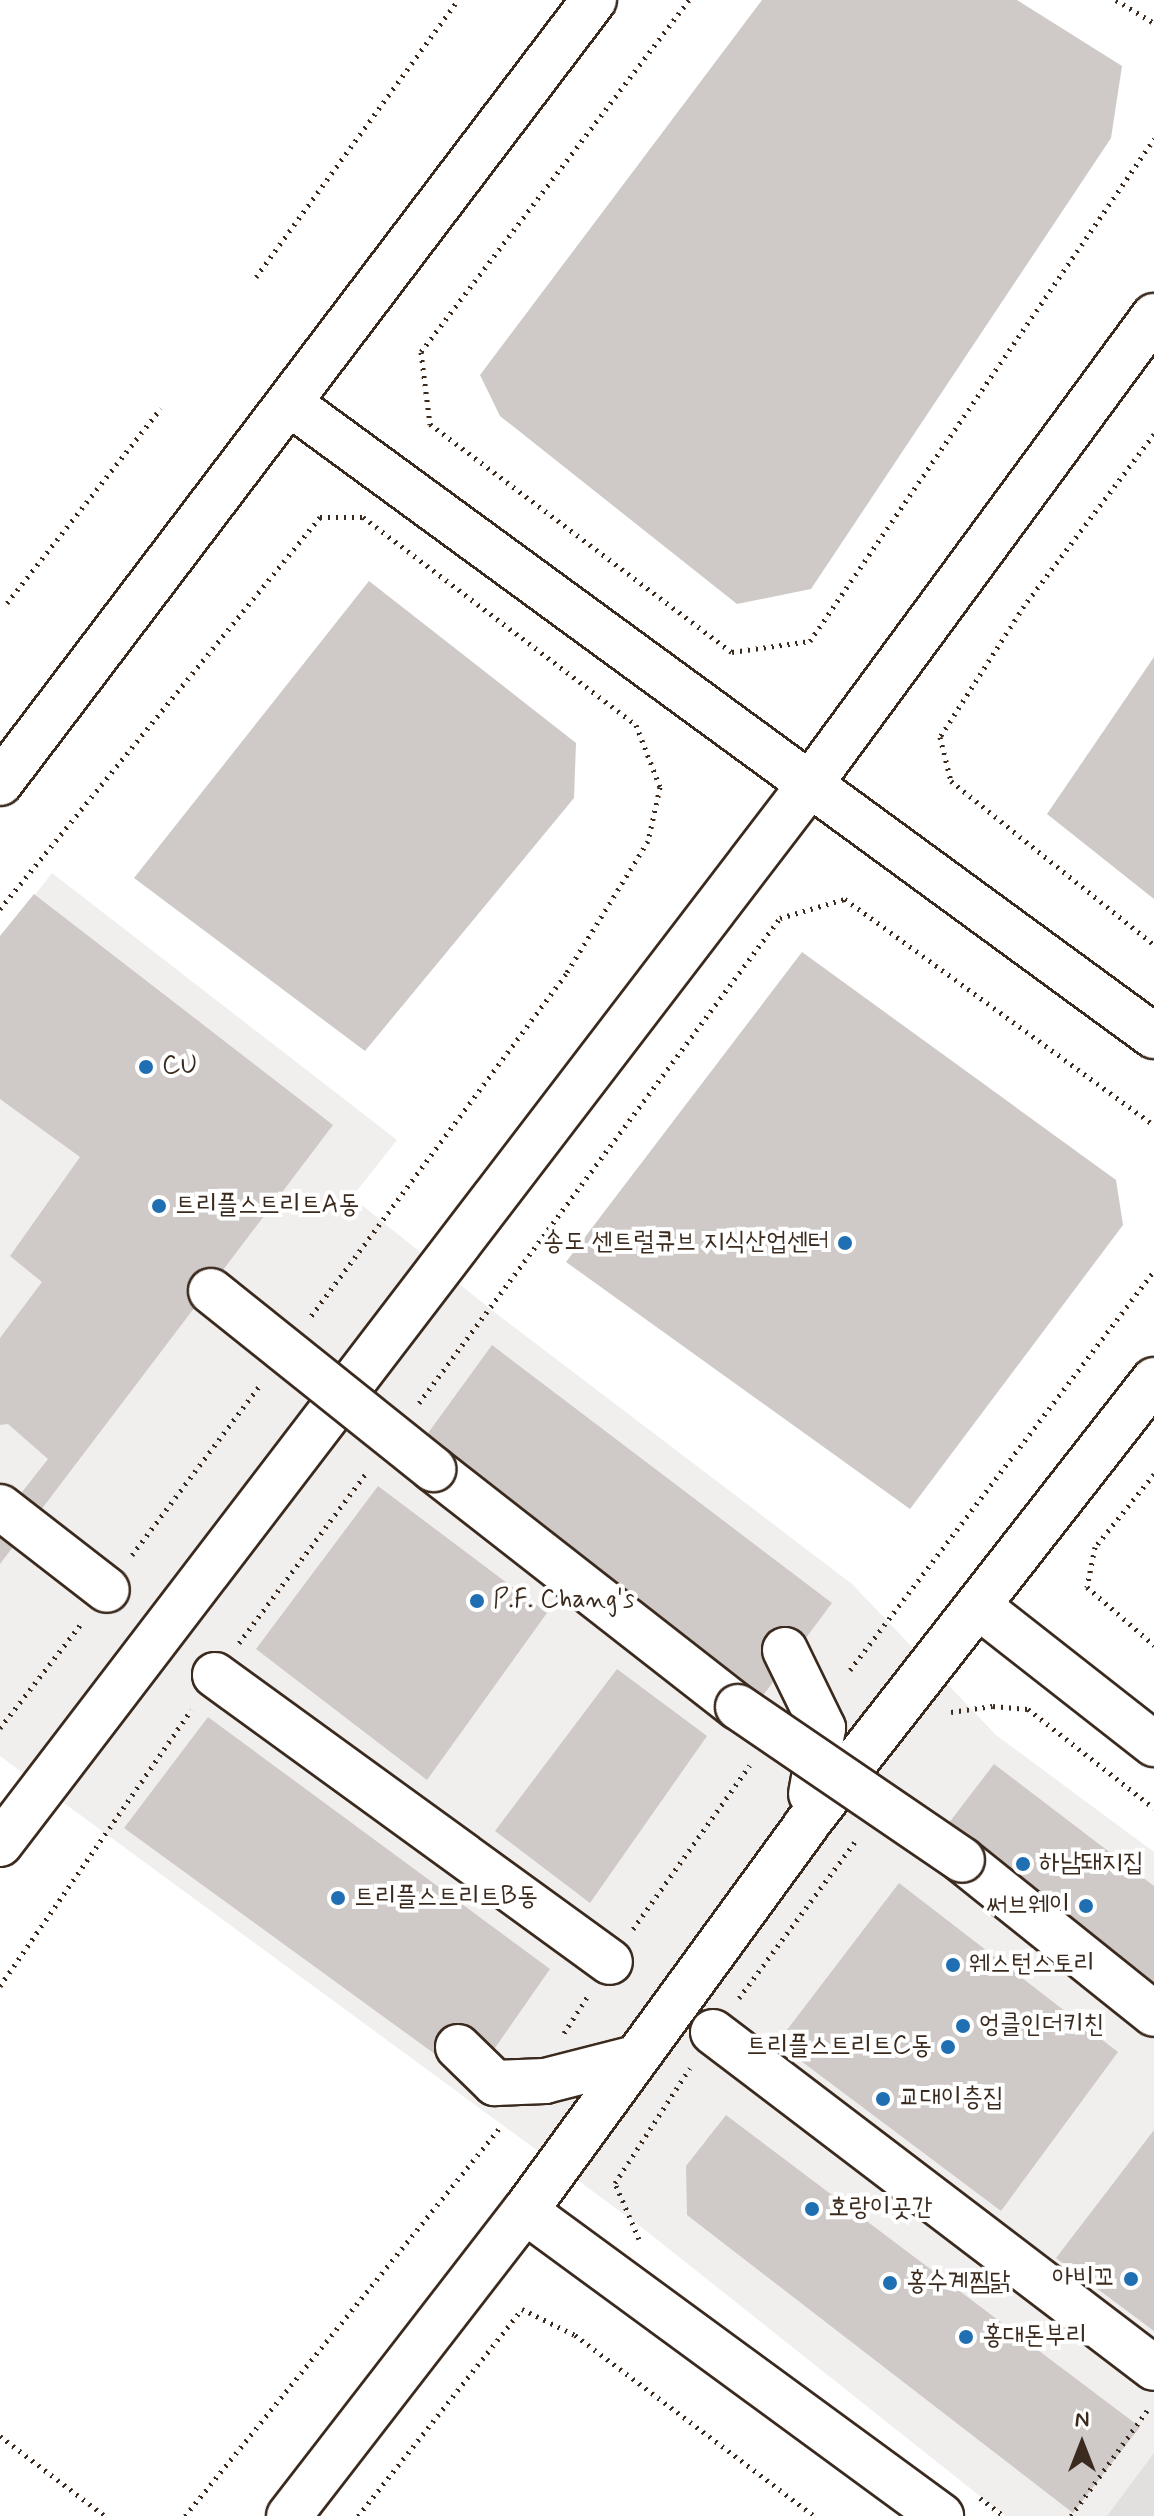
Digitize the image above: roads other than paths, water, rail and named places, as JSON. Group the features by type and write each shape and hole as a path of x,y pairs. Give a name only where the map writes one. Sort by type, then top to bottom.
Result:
{"street":[{"path":"0,783 594,0"},
{"path":"0,1844 810,784 1154,316"},
{"path":"289,403 1154,1036"},
{"path":"211,1291 738,1707 962,1860 1154,2014"},
{"path":"289,2516 525,2211 806,1825 1154,1380"},
{"path":"0,1507 107,1590"},
{"path":"978,1606 1154,1744"},
{"path":"785,1650 823,1728 806,1825"},
{"path":"215,1675 610,1962"},
{"path":"713,2032 1154,2368"},
{"path":"458,2047 495,2083 545,2081 635,2058"},
{"path":"525,2211 941,2516"}],"place":[{"name":"CU","path":"146,1067"},
{"name":"트리플스트리트A동","path":"159,1206"},
{"name":"송도 센트럴큐브 지식산업센터","path":"845,1243"},
{"name":"P.F. Chang's","path":"477,1601"},
{"name":"하남돼지집","path":"1023,1864"},
{"name":"트리플스트리트B동","path":"338,1898"},
{"name":"써브웨이","path":"1086,1906"},
{"name":"웨스턴스토리","path":"953,1965"},
{"name":"엉클인더키친","path":"963,2026"},
{"name":"트리플스트리트C동","path":"948,2047"},
{"name":"교대이층집","path":"883,2099"},
{"name":"호랑이곳간","path":"812,2209"},
{"name":"아비꼬","path":"1131,2279"},
{"name":"홍수계찜닭","path":"890,2283"},
{"name":"홍대돈부리","path":"966,2337"}]}
